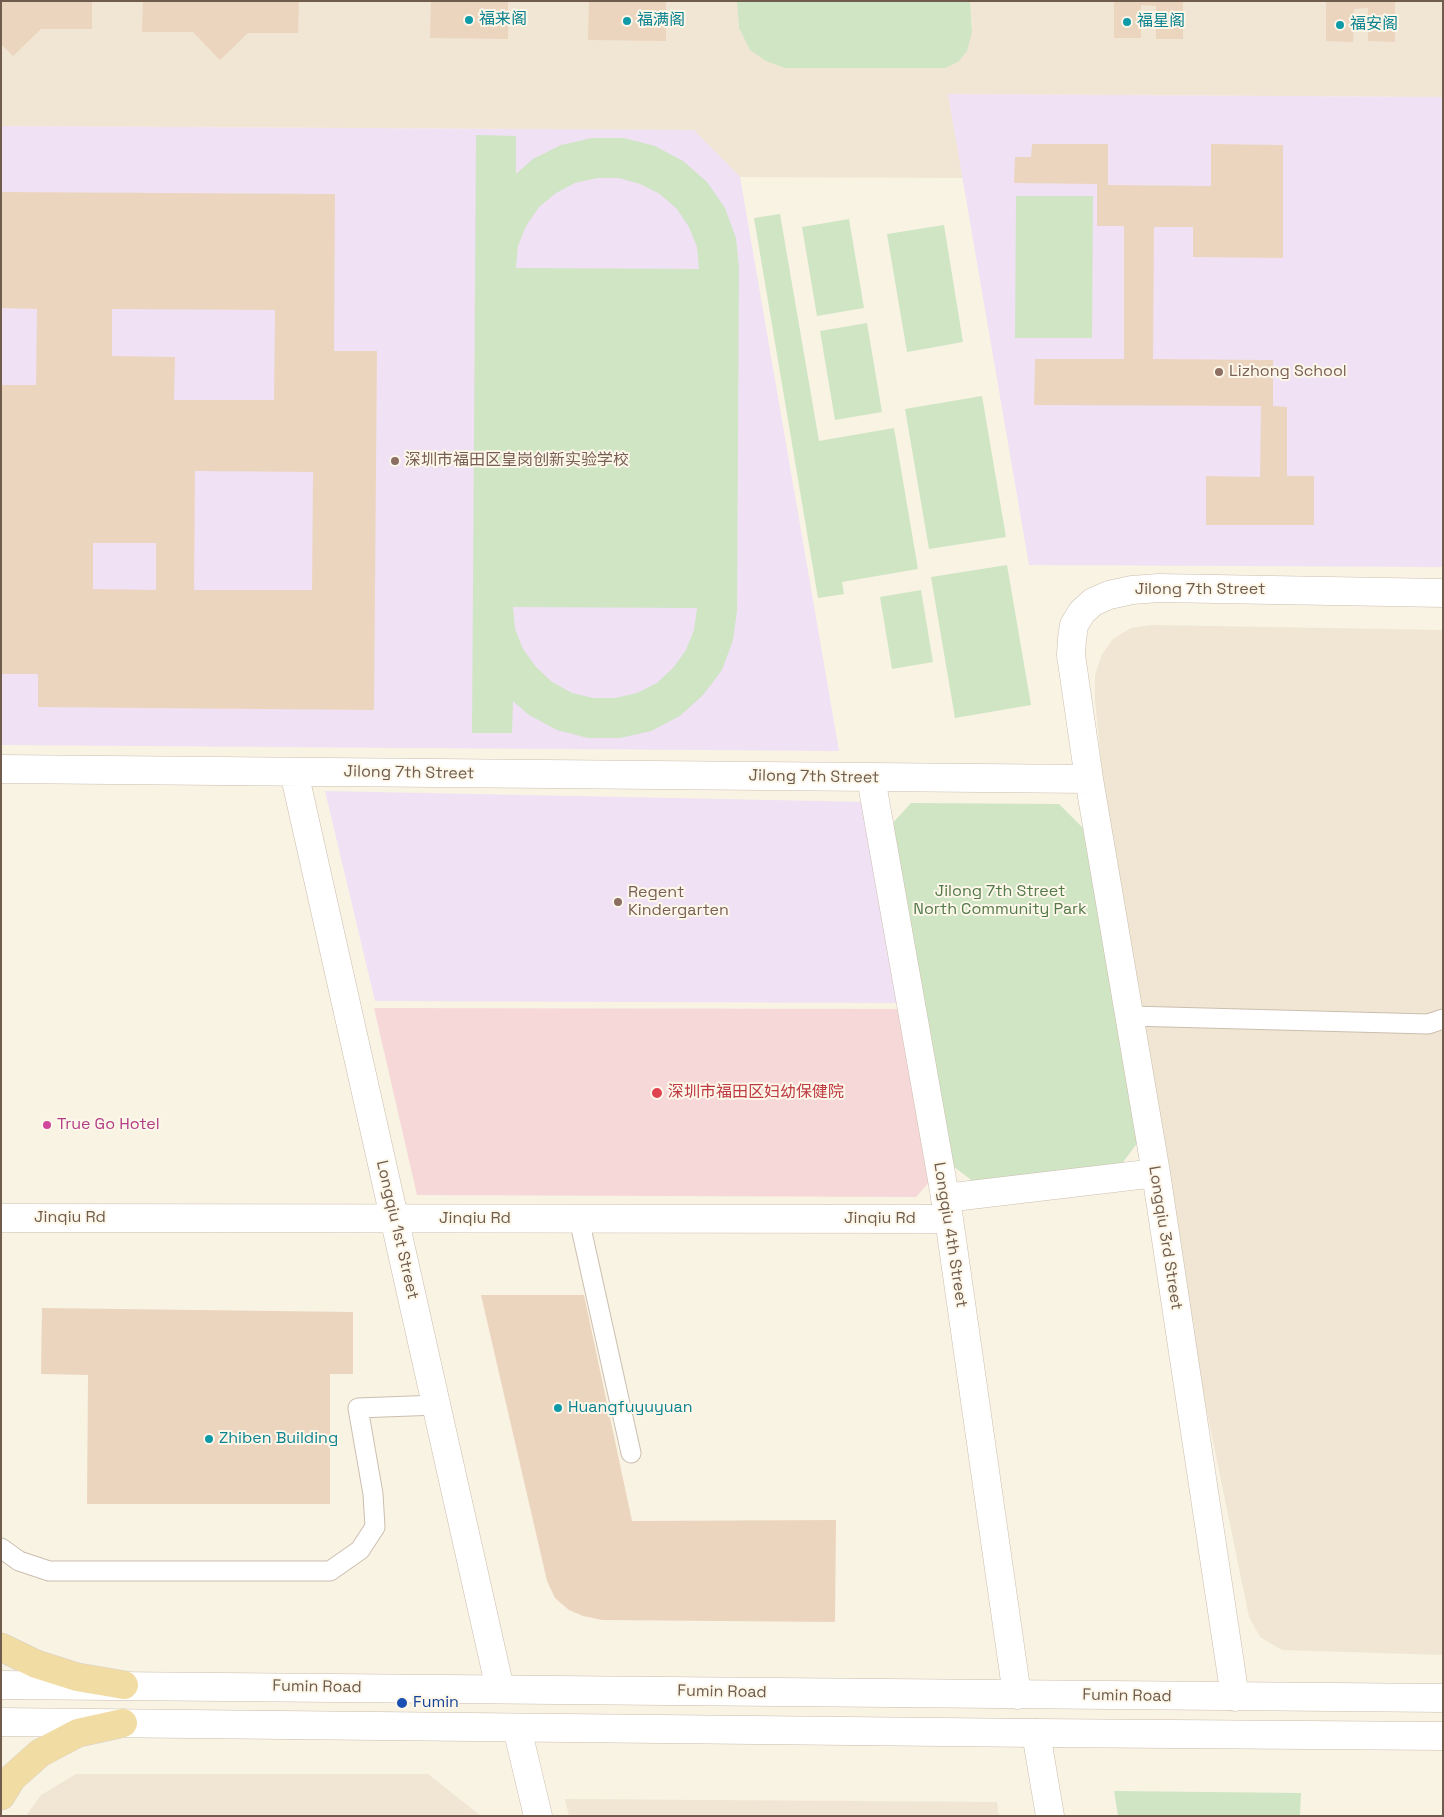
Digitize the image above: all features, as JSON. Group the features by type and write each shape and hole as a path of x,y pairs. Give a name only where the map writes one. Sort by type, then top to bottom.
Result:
{"main road":[{"path":"1,1647 36,1664 78,1677 124,1685"},
{"path":"1,1796 12,1778 40,1753 78,1733 123,1722"}],"street":[{"name":"Jilong 7th Street","path":"1,769 1089,779 1071,655 1074,625 1082,612 1094,602 1132,590 1159,588 1443,592"},
{"name":"Longqiu 1st Street","path":"294,772 500,1689"},
{"name":"Longqiu 4th Street","path":"871,778 947,1209 1017,1695"},
{"name":"Longqiu 3rd Street","path":"1089,779 1156,1173 1235,1697"},
{"name":"Jinqiu Rd","path":"1,1218 579,1219 947,1209 1156,1173"},
{"name":"Fumin Road","path":"1,1684 1443,1698"},
{"path":"1,1722 1036,1734 1443,1736"},
{"path":"517,1728 538,1816"},
{"path":"1036,1734 1050,1816"}],"lane":[{"path":"1130,1016 1428,1024 1443,1019"},
{"path":"579,1219 631,1453"},
{"path":"1,1548 19,1561 49,1571 330,1571 360,1550 375,1527 373,1494 358,1408 437,1405"}],"shaded area":[{"path":"1,1 737,1 739,28 972,31 970,1 1443,1 1443,97 948,94 963,178 740,177 694,130 1,126"},
{"name":"Lizhong School","path":"948,94 1443,97 1443,567 1029,565"},
{"name":"深圳市福田区皇岗创新实验学校","path":"1,126 694,130 740,177 839,751 1,745"},
{"path":"1152,625 1443,630 1443,1655 1282,1650 1260,1637 1249,1617 1187,1314 1104,793 1095,700 1095,675 1102,654 1113,639 1131,628"},
{"name":"Regent Kindergarten","path":"325,791 868,802 904,1003 375,1001"},
{"name":"深圳市福田区妇幼保健院","path":"374,1008 906,1009 934,1177 916,1197 417,1195"},
{"path":"76,1774 428,1774 481,1816 26,1816 41,1795"},
{"path":"565,1799 997,1802 999,1816 569,1816"}],"green space":[{"path":"737,1 970,1 972,32 967,51 958,62 945,68 785,68 766,61 750,50 739,28"},
{"path":"476,135 516,136 516,174 533,159 561,145 592,138 624,138 655,146 683,161 707,182 725,208 736,238 739,267 737,611 733,640 722,670 703,695 680,716 651,731 620,738 588,738 557,730 529,715 513,701 512,733 472,733","holes":["597,178 619,178 640,184 660,194 677,209 689,227 697,247 699,269 516,268 518,246 526,226 539,207 556,193 575,183","513,607 697,608 694,630 686,650 673,668 657,683 637,693 615,698 593,698 572,693 552,682 536,667 523,649 515,629"]},
{"path":"1016,196 1093,196 1092,338 1015,338"},
{"path":"780,214 819,441 894,428 918,569 842,582 844,594 818,598 754,218"},
{"path":"849,219 864,308 817,316 802,227"},
{"path":"944,225 963,342 907,352 887,234"},
{"path":"867,323 882,412 835,420 820,331"},
{"path":"982,396 1006,537 929,549 905,409"},
{"path":"1007,565 1031,705 955,718 931,577"},
{"path":"921,590 933,662 892,669 880,597"},
{"name":"Jilong 7th Street North Community Park","path":"911,803 1059,804 1083,828 1138,1142 1118,1169 979,1186 953,1166 891,825"},
{"path":"1114,1791 1301,1793 1300,1816 1118,1816"}],"building":[{"path":"1,1 92,1 92,29 41,29 13,56 1,44"},
{"path":"143,1 299,1 298,33 248,33 220,60 193,32 142,32"},
{"name":"福来阁","path":"431,1 508,1 508,39 430,38"},
{"name":"福满阁","path":"589,1 666,1 666,41 588,40"},
{"name":"福星阁","path":"1114,1 1183,1 1183,39 1156,39 1156,6 1141,5 1141,38 1114,38"},
{"name":"福安阁","path":"1326,1 1395,1 1395,42 1368,41 1368,8 1354,9 1353,42 1326,41"},
{"path":"1032,144 1108,144 1108,185 1211,186 1211,144 1283,145 1283,258 1193,257 1193,227 1154,227 1153,359 1273,360 1273,406 1287,407 1287,476 1314,476 1314,525 1206,525 1206,476 1260,477 1261,406 1034,405 1035,359 1124,359 1124,226 1097,226 1097,184 1014,183 1015,157 1031,157"},
{"path":"1,192 335,194 334,351 377,351 374,710 38,707 38,674 1,674 1,385 36,385 37,309 1,308","holes":["112,309 275,310 274,400 174,400 175,357 112,356","195,471 313,472 312,590 194,590","93,543 156,543 156,590 93,589"]},
{"name":"Huangfuyuyuan","path":"481,1295 584,1295 632,1521 836,1520 835,1622 602,1620 583,1616 569,1610 555,1598 547,1581"},
{"name":"Zhiben Building","path":"42,1308 353,1312 353,1374 330,1374 330,1504 87,1504 88,1375 41,1374"}],"place":[{"name":"福来阁","path":"469,20"},
{"name":"福满阁","path":"627,21"},
{"name":"福星阁","path":"1127,22"},
{"name":"福安阁","path":"1340,25"},
{"name":"Lizhong School","path":"1219,372"},
{"name":"深圳市福田区皇岗创新实验学校","path":"395,461"},
{"name":"Regent Kindergarten","path":"618,902"},
{"name":"深圳市福田区妇幼保健院","path":"657,1093"},
{"name":"True Go Hotel","path":"47,1125"},
{"name":"Huangfuyuyuan","path":"558,1408"},
{"name":"Zhiben Building","path":"209,1439"},
{"name":"Fumin","path":"402,1703"}]}
